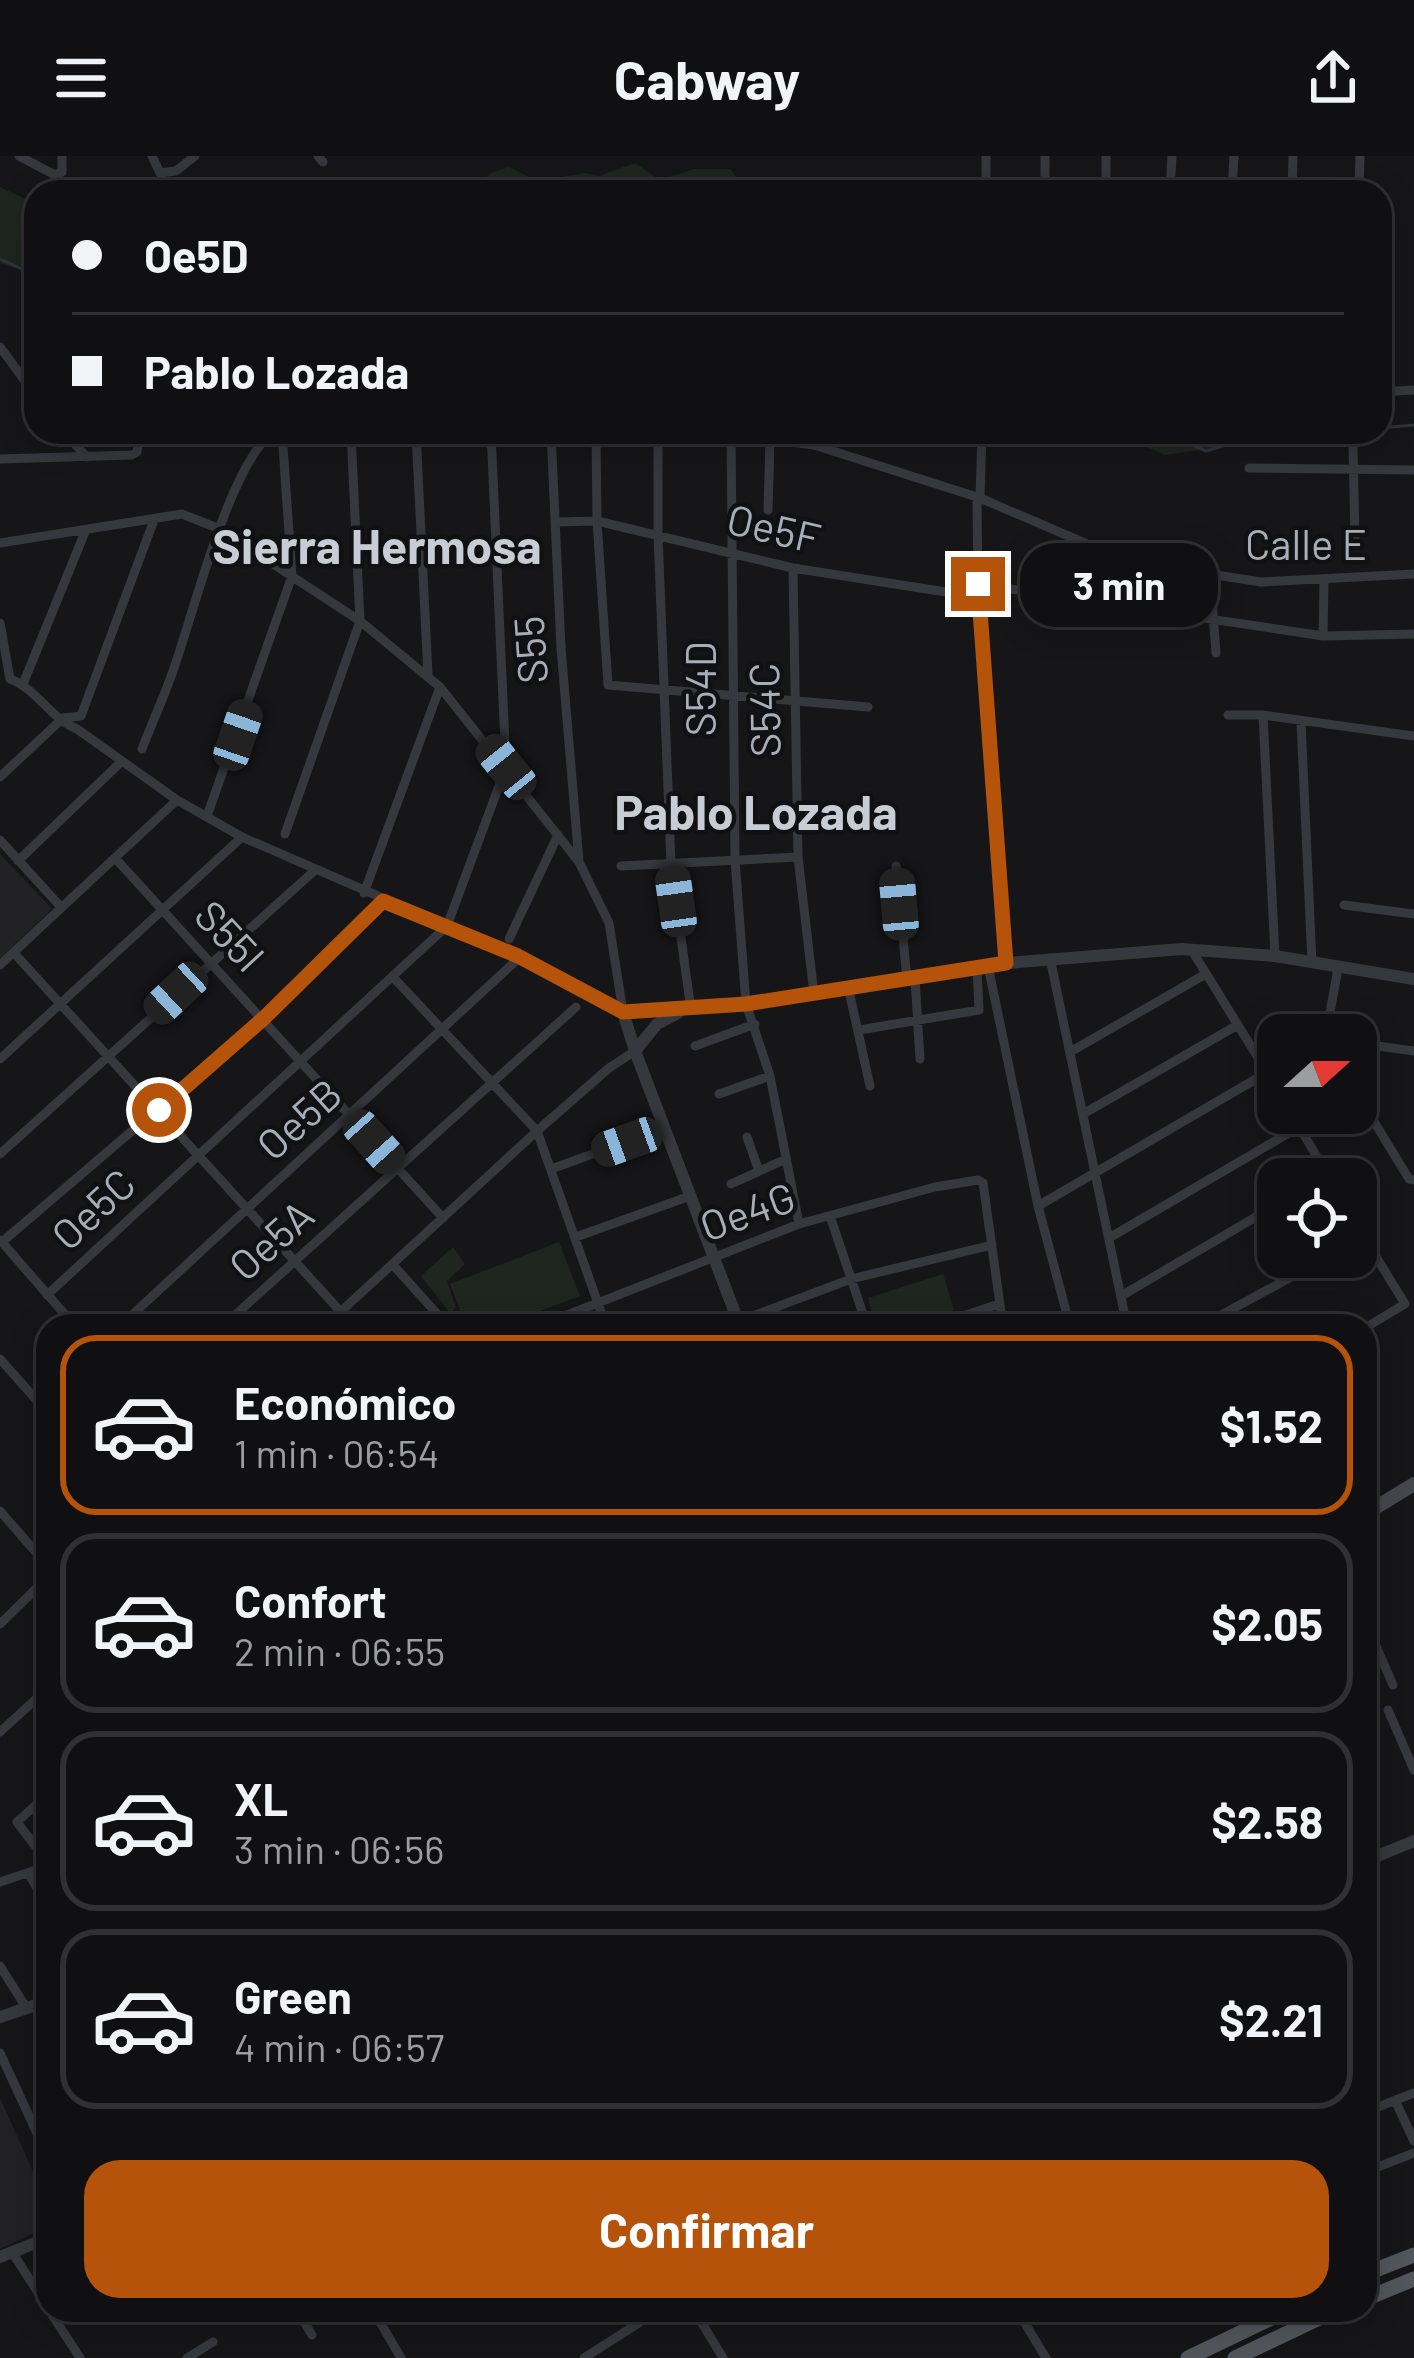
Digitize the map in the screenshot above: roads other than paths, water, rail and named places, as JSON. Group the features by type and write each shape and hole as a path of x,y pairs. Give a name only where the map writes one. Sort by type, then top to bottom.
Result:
{"main road":[{"path":"1377,1507 1414,1484"},
{"path":"1377,2269 1414,2255"},
{"path":"1377,2294 1414,2279"},
{"path":"1187,2358 1263,2322"},
{"path":"1235,2358 1307,2322"}],"street":[{"path":"19,156 59,175 62,156"},
{"path":"152,156 160,173 168,173 196,156"},
{"path":"0,347 24,373"},
{"path":"75,444 87,457"},
{"path":"0,459 132,455 138,444"},
{"path":"142,749 220,529 260,444"},
{"path":"207,816 292,576 283,444"},
{"path":"285,835 360,621 352,444"},
{"path":"417,444 428,675"},
{"path":"447,926 506,767 492,444"},
{"name":"S55","path":"552,444 579,862"},
{"path":"596,444 608,686 868,706"},
{"name":"S54D","path":"658,444 671,865 687,1010"},
{"name":"S54D","path":"730,444 735,860 746,1004 770,1076 799,1224"},
{"path":"768,510 770,444"},
{"name":"Calle E","path":"809,444 979,497 1088,544 1210,574 1261,582 1414,574"},
{"path":"981,444 978,591 1006,963"},
{"path":"1353,446 1354,541"},
{"path":"1249,468 1414,470"},
{"path":"0,543 182,514 220,529 292,576 360,621 428,675 579,862 609,923 623,1012 635,1051 731,1314"},
{"path":"0,777 59,722 81,716 154,520"},
{"name":"Oe5F","path":"555,522 597,520 794,568 1323,636 1414,634"},
{"path":"23,684 85,532"},
{"name":"S54C","path":"794,568 798,856 814,994"},
{"path":"1210,574 1216,652"},
{"path":"1323,636 1324,580"},
{"path":"0,623 10,679"},
{"path":"10,679 23,684 59,722 77,729 177,800 242,837 519,958 623,1012 687,1010 849,991 1050,958 1191,949 1275,956 1414,980"},
{"path":"0,688 10,679"},
{"path":"364,892 440,688"},
{"path":"1228,715 1414,736"},
{"path":"1263,716 1275,956"},
{"path":"1301,722 1312,963"},
{"path":"18,861 122,761"},
{"path":"0,965 177,800"},
{"path":"509,939 558,835"},
{"path":"0,1059 242,837"},
{"path":"0,840 60,906"},
{"path":"622,866 798,856"},
{"name":"S55I","path":"115,858 443,1218"},
{"path":"896,866 920,1059"},
{"path":"0,1154 314,871"},
{"path":"64,1314 1,1241 264,1018 383,901"},
{"path":"1344,905 1414,914"},
{"name":"Oe5C","path":"47,1295 447,926"},
{"path":"1191,949 1257,1056"},
{"path":"14,953 340,1311"},
{"name":"Oe5B","path":"133,1314 519,958"},
{"path":"1050,958 1125,1314"},
{"path":"859,1030 979,1010 982,967"},
{"path":"982,967 1067,1314"},
{"path":"1330,1014 1338,968"},
{"path":"1070,1052 1204,975"},
{"path":"393,977 537,1131 602,1314"},
{"path":"849,991 870,1086"},
{"name":"Oe5A","path":"236,1314 576,1007"},
{"path":"337,1314 537,1131 635,1051 658,1024 687,1010"},
{"path":"695,1046 755,1024"},
{"path":"1083,1114 1236,1026"},
{"path":"1377,1046 1414,1051"},
{"path":"718,1094 770,1076"},
{"path":"1038,1205 1257,1078"},
{"path":"1377,1126 1414,1180"},
{"path":"551,1169 664,1128"},
{"path":"1109,1238 1287,1134"},
{"path":"747,1137 759,1171"},
{"path":"731,1184 786,1159"},
{"name":"Oe4G","path":"566,1314 799,1224 935,1186 983,1183 992,1245"},
{"path":"576,1237 690,1196"},
{"path":"830,1216 863,1314"},
{"path":"1121,1296 1257,1216"},
{"path":"760,1314 850,1280 992,1245 1001,1314"},
{"path":"1377,1264 1405,1304 1377,1321"},
{"path":"394,1266 435,1314"},
{"path":"1223,1314 1289,1278"},
{"path":"969,1314 999,1304"},
{"path":"0,1359 36,1400"},
{"path":"1,1513 36,1552"},
{"path":"0,1624 36,1589"},
{"path":"1377,1647 1394,1685"},
{"path":"0,1732 36,1699"},
{"path":"1388,1710 1414,1770"},
{"path":"36,1805 17,1822 36,1848"},
{"path":"1377,1856 1414,1841"},
{"path":"0,1882 36,1869"},
{"path":"28,1873 36,1886"},
{"path":"0,1966 27,2009"},
{"path":"0,2017 36,2006"},
{"path":"0,2053 36,2132"},
{"path":"1377,2108 1414,2093"},
{"path":"1395,2100 1414,2141"},
{"path":"1377,2168 1413,2156"},
{"path":"36,2243 6,2254 36,2292"},
{"path":"57,2322 80,2358"},
{"path":"304,2322 312,2335"},
{"path":"380,2322 401,2358"},
{"path":"584,2358 640,2322"},
{"path":"701,2322 722,2358"},
{"path":"1024,2322 1046,2358"},
{"path":"187,2358 213,2342"}],"waterway":[{"path":"0,259 24,270"},
{"path":"1392,427 1414,425"},
{"path":"1189,444 1206,451 1230,444"}],"district":[{"name":"Sierra Hermosa","path":"377,545"},
{"name":"Pablo Lozada","path":"756,811"}]}
